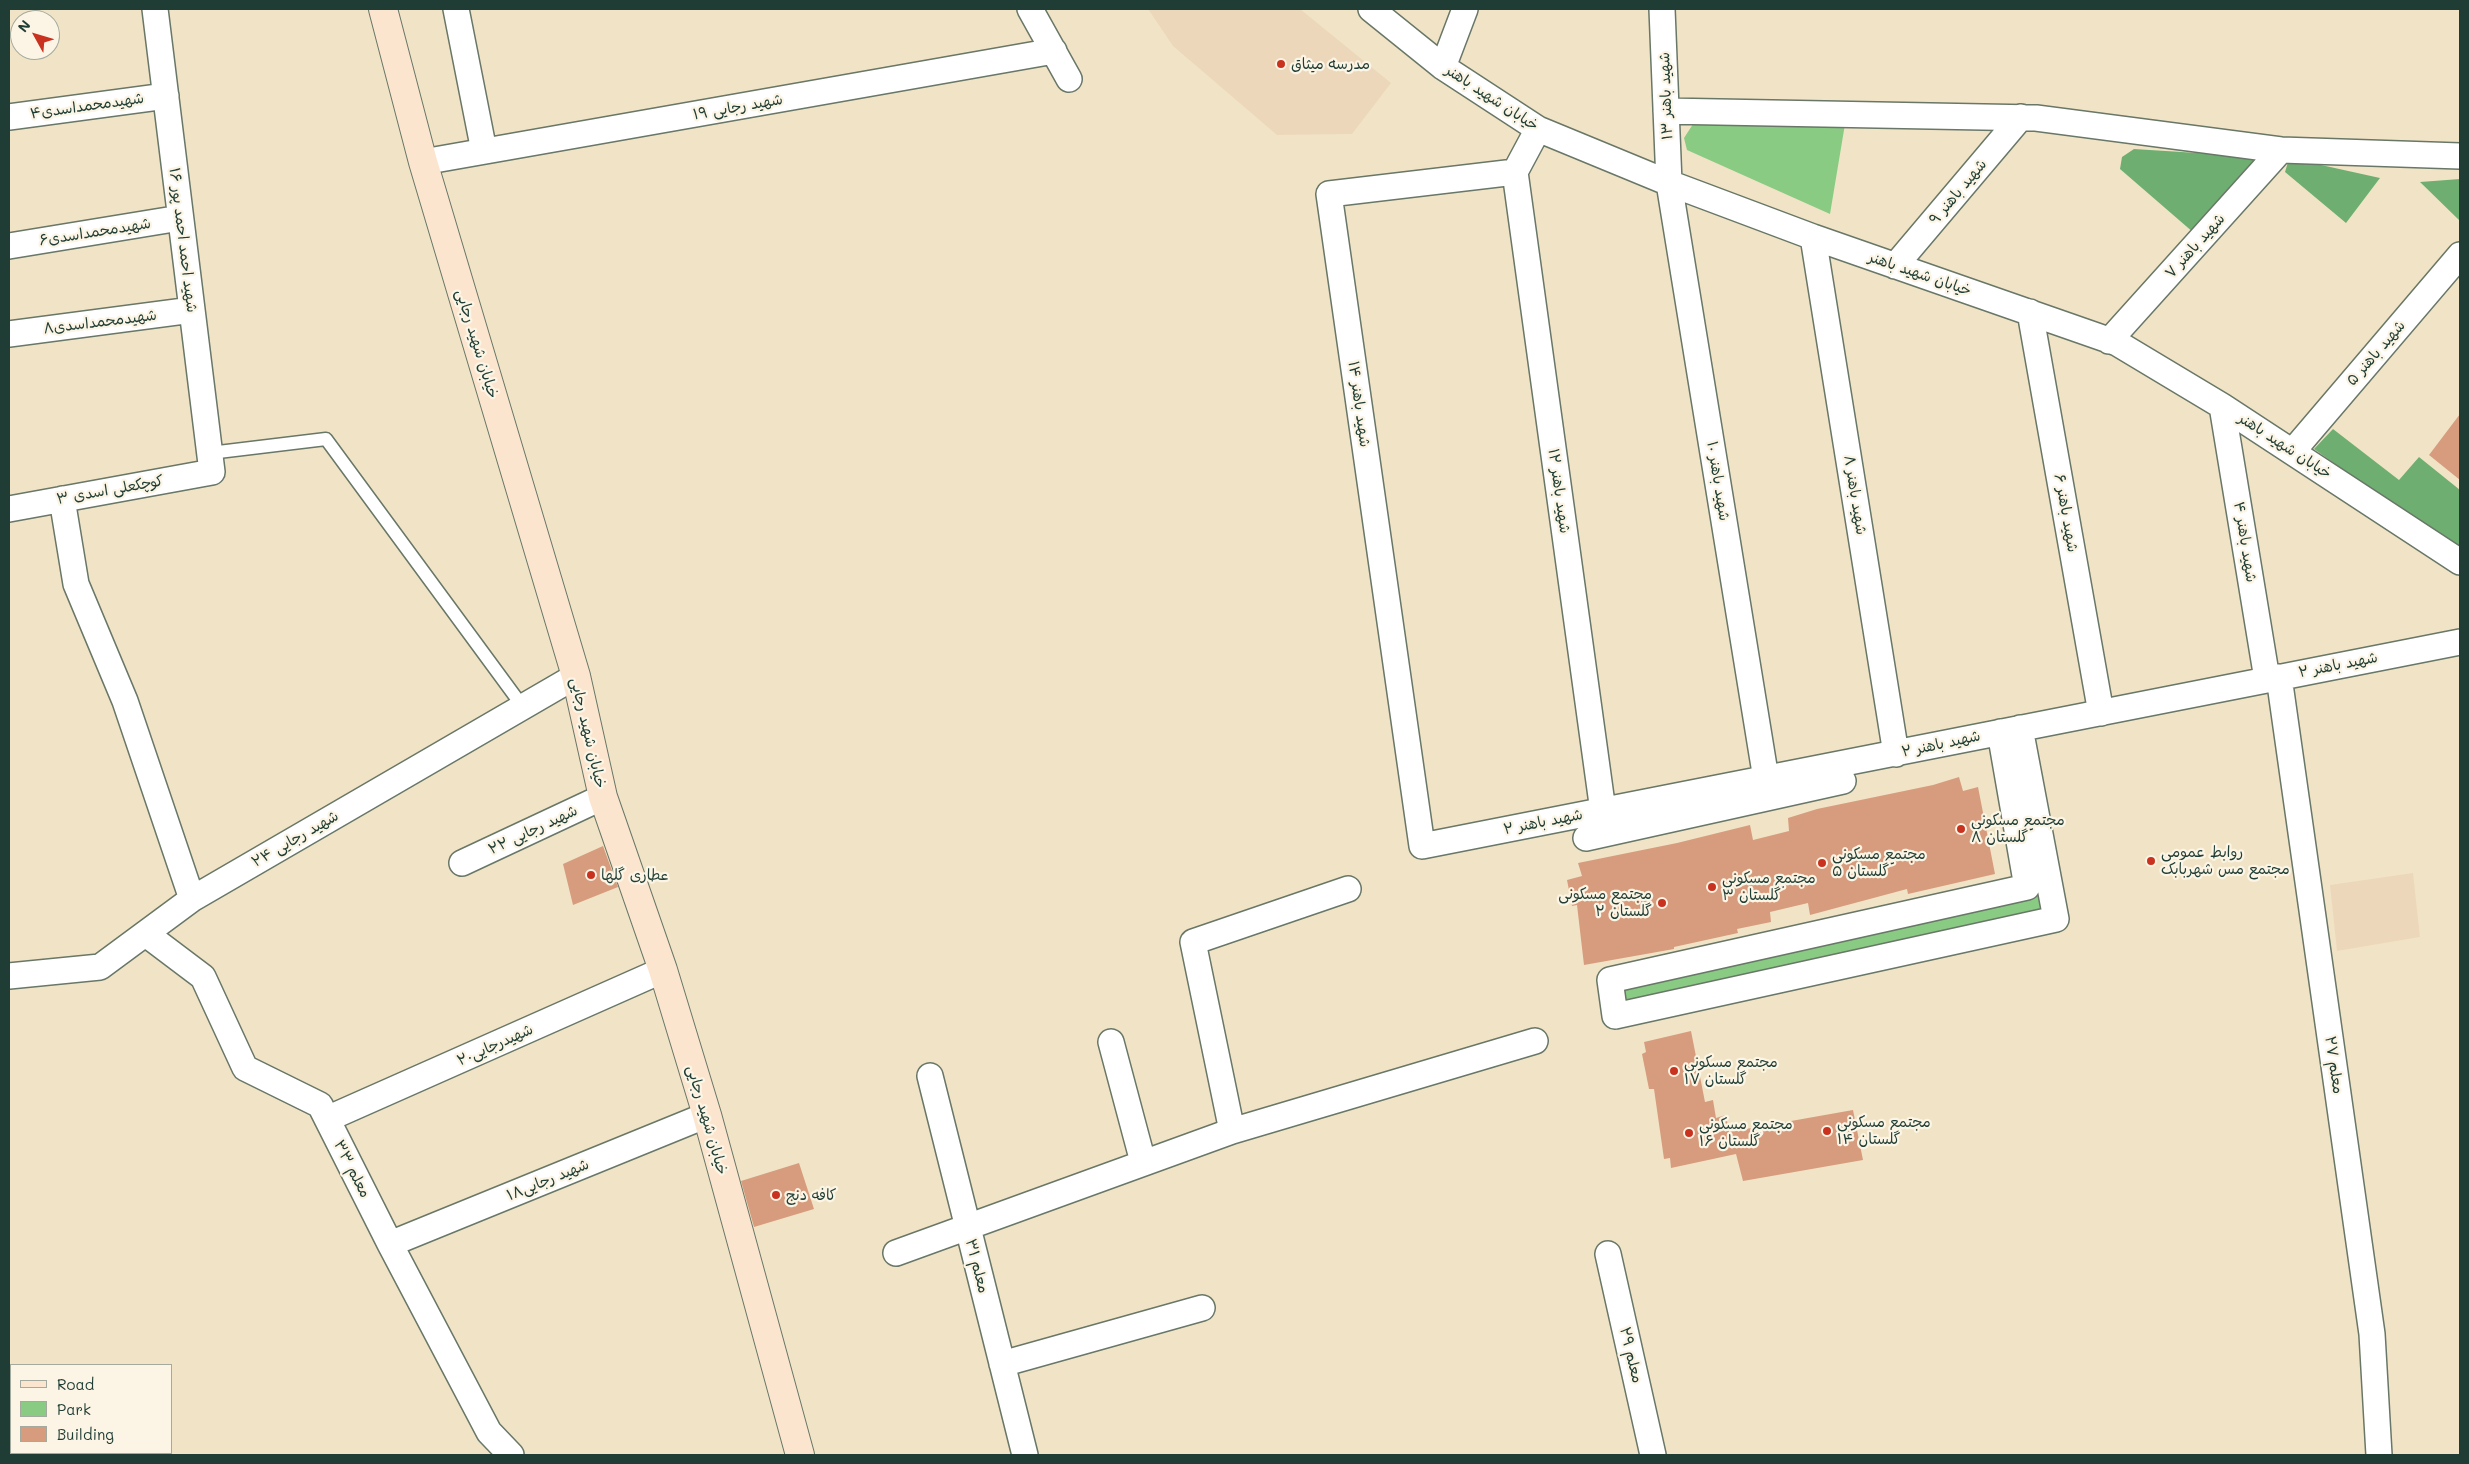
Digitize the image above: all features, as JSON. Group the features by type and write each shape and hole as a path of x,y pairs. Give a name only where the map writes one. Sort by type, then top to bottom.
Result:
{"street":[{"name":"شهید احمد احمد پور ۱۶","path":"155,9 211,462"},
{"name":"خیابان شهید رجایی","path":"383,9 423,162 576,676 603,797 663,970 707,1116 800,1455"},
{"path":"456,9 484,151"},
{"path":"1030,9 1069,79"},
{"name":"خیابان شهید باهنر","path":"1371,9 1443,67 1538,129 1669,183 1813,237 2109,341 2222,406 2460,562"},
{"path":"1443,67 1465,9"},
{"name":"شهید باهنر ۱۳","path":"1662,9 1669,183"},
{"name":"شهید رجایی ۱۹","path":"423,162 1054,51"},
{"name":"شهیدمحمداسدی۴","path":"9,117 166,96"},
{"path":"1666,111 2021,118 2281,150 2460,156"},
{"name":"شهید باهنر ۹","path":"1895,266 2021,118"},
{"path":"1515,172 1538,129"},
{"name":"شهید باهنر ۷","path":"2109,341 2281,150"},
{"name":"شهید باهنر ۱۲","path":"1515,172 1603,811"},
{"name":"شهید باهنر ۱۴","path":"1422,846 1330,194 1515,172"},
{"name":"شهید باهنر ۱۰","path":"1669,183 1766,779"},
{"name":"شهیدمحمداسدی۶","path":"9,246 180,218"},
{"name":"شهید باهنر ۸","path":"1813,237 1896,754"},
{"name":"شهید باهنر ۵","path":"2293,451 2460,255"},
{"name":"شهیدمحمداسدی۸","path":"9,334 192,310"},
{"name":"شهید باهنر ۶","path":"2030,312 2101,713"},
{"name":"شهید باهنر ۴","path":"2222,406 2273,678"},
{"name":"کوچکعلی اسدی ۳","path":"9,509 62,499 211,462"},
{"path":"62,499 76,584 125,701 192,899"},
{"name":"شهید باهنر ۲","path":"1422,846 1896,754 2007,735 2101,713 2460,642"},
{"name":"شهید رجایی ۲۴","path":"9,976 100,967 192,899 576,676"},
{"name":"معلم ۲۷","path":"2273,678 2372,1334 2379,1455"},
{"path":"1586,838 2007,735 2038,884 2056,919 1615,1016 1610,980 2038,884"},
{"name":"شهید رجایی ۲۲","path":"462,863 603,797"},
{"path":"1232,1131 1194,942 1348,889"},
{"name":"معلم ۳۳","path":"146,934 203,977 244,1068 320,1105 390,1244 489,1432 511,1455"},
{"name":"شهیدرجایی۲۰","path":"327,1119 663,970"},
{"path":"896,1253 1232,1131 1535,1041"},
{"path":"1111,1042 1143,1162"},
{"name":"معلم ۳۱","path":"930,1076 1025,1455"},
{"name":"شهید رجایی۱۸","path":"390,1244 707,1116"},
{"name":"معلم ۲۹","path":"1608,1254 1654,1455"},
{"path":"1002,1364 1202,1308"}],"lane":[{"path":"211,462 326,439 523,706"}],"shaded area":[{"name":"مدرسه میثاق","path":"1148,9 1300,9 1391,83 1352,134 1277,135 1173,46"},
{"path":"2413,873 2420,937 2337,951 2330,885"}],"green space":[{"path":"1693,124 1845,124 1830,214 1687,150 1684,138"},
{"path":"2134,149 2261,157 2194,233 2120,169 2122,157"},
{"path":"2294,159 2380,178 2346,223 2285,172 2288,162"},
{"path":"2460,179 2460,221 2420,182"},
{"path":"2333,429 2399,480 2419,457 2460,490 2460,548 2458,551 2314,449"},
{"path":"2047,885 2052,917 1617,1013 1613,983"}],"building":[{"path":"2460,414 2460,480 2429,455"},
{"path":"1959,777 1963,791 1978,787 1995,874 1908,894 1907,889 1810,915 1808,903 1770,912 1771,922 1737,929 1738,933 1674,947 1674,949 1584,965 1577,905 1572,906 1567,880 1582,876 1578,863 1677,843 1750,825 1753,840 1789,831 1788,818 1817,809 1933,785"},
{"name":"عطاری گلها","path":"603,846 618,887 573,905 563,864"},
{"path":"1691,1031 1705,1102 1713,1100 1716,1118 1726,1115 1729,1132 1853,1110 1863,1160 1743,1181 1736,1154 1671,1168 1670,1158 1664,1159 1654,1089 1649,1089 1642,1054 1646,1052 1644,1042"},
{"name":"کافه دنج","path":"799,1163 814,1209 754,1227 741,1181"}],"place":[{"name":"مدرسه میثاق","path":"1281,64"},
{"name":"مجتمع مسکونی گلستان ۸","path":"1961,829"},
{"name":"روابط عمومی مجتمع مس شهربابک","path":"2151,861"},
{"name":"مجتمع مسکونی گلستان ۵","path":"1822,863"},
{"name":"عطاری گلها","path":"591,875"},
{"name":"مجتمع مسکونی گلستان ۳","path":"1712,887"},
{"name":"مجتمع مسکونی گلستان ۲","path":"1662,903"},
{"name":"مجتمع مسکونی گلستان ۱۷","path":"1674,1071"},
{"name":"مجتمع مسکونی گلستان ۱۴","path":"1827,1131"},
{"name":"مجتمع مسکونی گلستان ۱۶","path":"1689,1133"},
{"name":"کافه دنج","path":"776,1195"}]}
